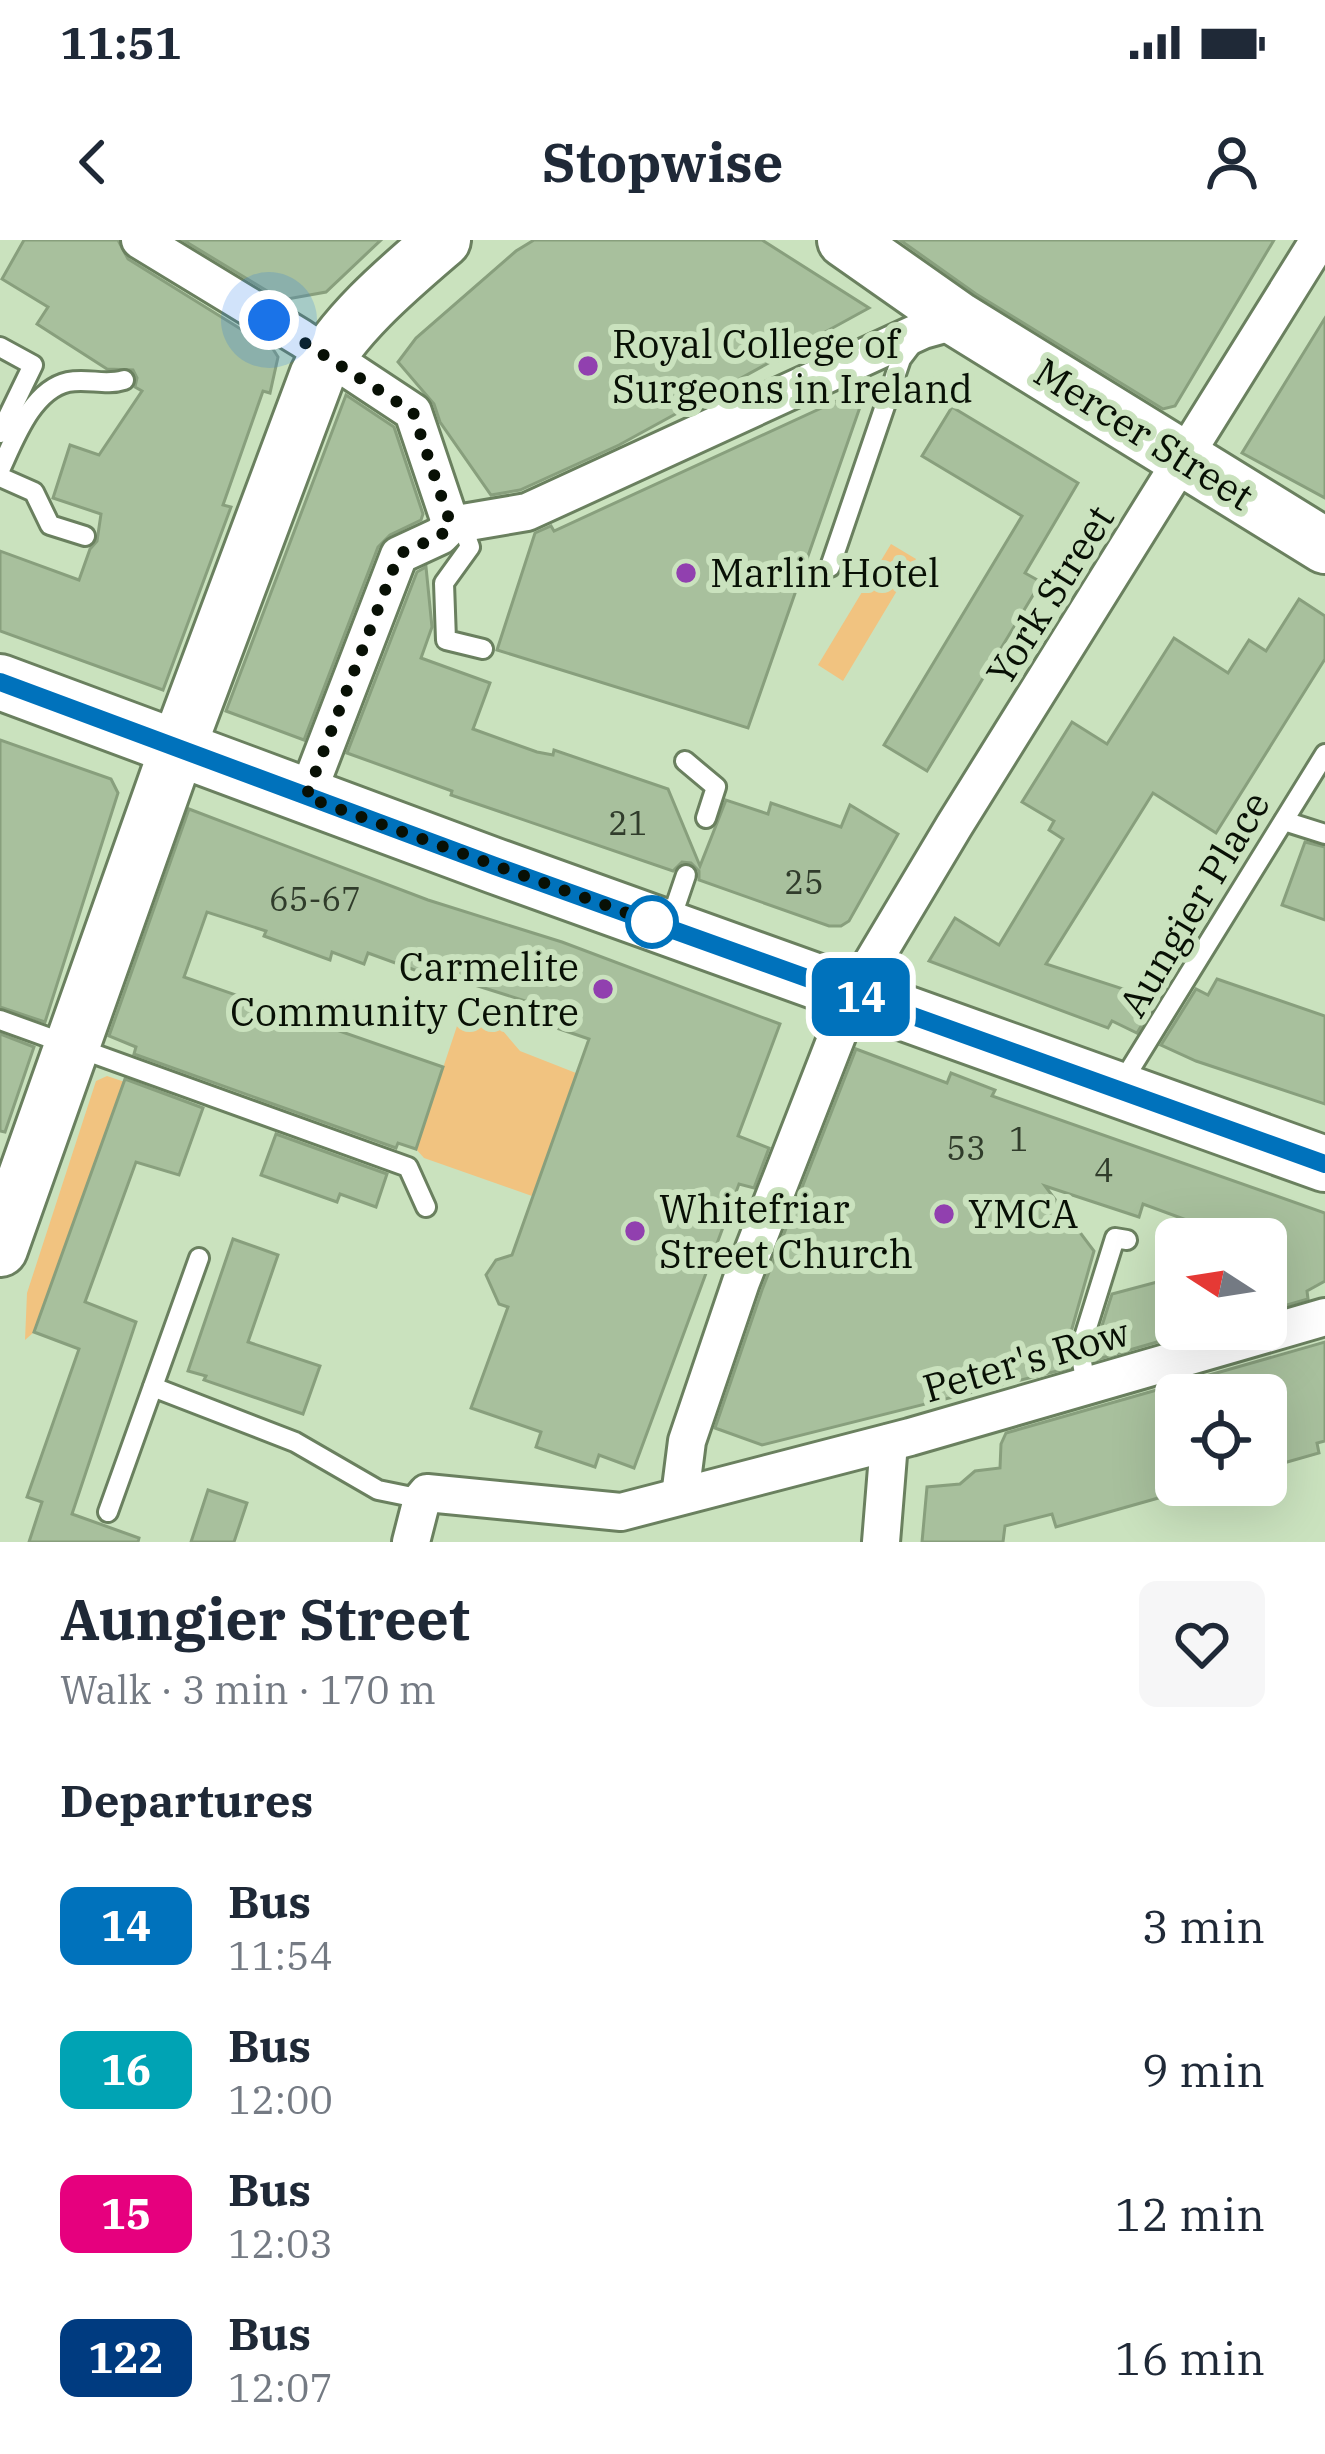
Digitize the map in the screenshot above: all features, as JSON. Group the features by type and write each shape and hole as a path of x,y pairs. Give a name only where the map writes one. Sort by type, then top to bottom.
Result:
{"street":[{"path":"140,240 218,274 413,412 457,525"},
{"path":"0,1249 177,750 327,354 443,240"},
{"name":"York Street","path":"680,1496 687,1441 733,1305 854,994 1319,240"},
{"name":"Mercer Street","path":"871,247 941,325 1185,459 1325,546"},
{"path":"306,797 399,554 457,525 527,512 941,325"},
{"path":"0,682 1325,1164"},
{"name":"Peter's Row","path":"1287,1325 1325,1317"},
{"name":"Peter's Row","path":"422,1498 434,1492 621,1512 890,1443 1086,1386 1187,1350"},
{"path":"881,1542 890,1443"},
{"path":"412,1542 422,1498"}],"lane":[{"path":"830,567 901,359 941,325"},
{"path":"0,346 33,365 0,433"},
{"path":"86,536 50,525 34,492 0,473 27,418 50,390 65,382 109,385 124,380"},
{"path":"457,525 470,548 444,583 446,640 483,650"},
{"name":"Aungier Place","path":"1118,1088 1325,754"},
{"path":"685,760 716,788 706,818"},
{"path":"1284,821 1325,834"},
{"path":"668,928 686,875"},
{"path":"0,1020 408,1167 426,1207"},
{"path":"1086,1386 1080,1350 1115,1238 1127,1240"},
{"path":"108,1512 199,1258"},
{"path":"153,1387 280,1435 377,1490 422,1498"}],"shaded area":[{"path":"891,544 916,559 843,681 818,665"},
{"path":"486,1011 520,1051 576,1073 532,1196 424,1158 416,1149 457,1026"},
{"path":"107,1076 203,1108 197,1125 118,1099 34,1332 25,1340 27,1293 96,1081"}],"building":[{"path":"24,240 118,240 128,259 273,349 278,357 270,393 263,391 223,505 231,507 163,690 0,631 0,551 79,580 97,541 101,514 53,498 70,445 99,455 142,391 135,387 133,370 107,369 37,324 48,307 2,279"},
{"path":"183,240 381,240 326,292 282,300"},
{"name":"Royal College of Surgeons in Ireland","path":"534,240 762,240 869,308 619,445 520,490 491,495 440,422 434,404 398,362 416,338"},
{"path":"900,240 1274,240 1175,406 1163,409 976,294"},
{"path":"1325,318 1325,498 1242,453"},
{"name":"Marlin Hotel","path":"867,387 748,728 497,650 535,533 551,526 554,531"},
{"path":"346,395 394,427 423,514 421,520 390,535 378,547 304,740 226,711"},
{"path":"952,407 1078,483 1025,573 1041,582 927,771 884,745 1022,516 922,456"},
{"path":"426,567 432,627 421,658 490,683 473,729 537,752 553,755 554,750 668,789 700,866 726,800 768,814 771,803 841,827 850,805 898,834 849,921 829,926 699,880 699,871 691,863 682,862 673,871 451,795 452,791 347,753 417,572"},
{"path":"1299,599 1325,616 1325,659 1216,833 1153,793 1046,964 1157,1000 1137,1033 1112,1021 1108,1028 929,961 955,918 999,945 1063,839 1049,830 1054,821 1022,802 1072,722 1107,744 1174,638 1228,673 1249,640 1266,651"},
{"path":"0,740 111,779 118,793 45,1022 0,1007"},
{"path":"189,809 428,900 562,942 780,1024 738,1136 769,1148 754,1188 739,1184 634,1468 599,1455 595,1467 536,1447 541,1432 471,1408 508,1307 499,1304 486,1275 496,1260 512,1255 589,1039 533,1020 538,1005 443,975 442,980 368,953 364,964 332,952 330,960 264,936 266,931 207,912 184,977 443,1067 416,1149 398,1143 396,1148 134,1054 136,1047 109,1036"},
{"path":"1305,842 1325,847 1325,920 1282,905"},
{"path":"1217,979 1325,1016 1325,1104 1161,1045 1196,989 1208,995"},
{"path":"0,1034 34,1047 5,1132 0,1131"},
{"path":"856,1049 947,1083 951,1073 995,1090 992,1096 1325,1213 1325,1281 1307,1291 1308,1299 1287,1305 1287,1218 1181,1218 1143,1204 1139,1217 1045,1186 1094,1251 1067,1346 1069,1368 762,1445 715,1428 762,1290"},
{"path":"125,1079 203,1108 179,1175 136,1162 85,1302 136,1322 72,1514 139,1538 138,1542 29,1542 42,1502 27,1497 79,1349 34,1332"},
{"path":"276,1134 387,1174 376,1207 340,1194 337,1202 261,1175"},
{"path":"233,1239 278,1255 248,1342 320,1366 303,1414 188,1371"},
{"path":"1155,1283 1155,1343 1095,1360 1094,1351 1112,1294"},
{"path":"1325,1342 1325,1441 1317,1443 1319,1453 1287,1462 1287,1374 1213,1374"},
{"path":"1155,1390 1155,1499 1056,1527 1052,1514 1005,1526 1003,1542 922,1542 927,1487 960,1484 975,1471 1000,1468 1006,1433"},
{"path":"208,1490 247,1503 234,1542 191,1542"}],"bus line":[{"name":"14","path":"0,682 495,866 1325,1164"}],"place":[{"name":"Royal College of Surgeons in Ireland","path":"588,366"},
{"name":"Marlin Hotel","path":"686,573"},
{"name":"Carmelite Community Centre","path":"603,989"},
{"name":"YMCA","path":"944,1214"},
{"name":"Whitefriar Street Church","path":"635,1231"}],"route":[{"path":"269,320 413,412 451,525 440,536 399,554 306,797 652,922"}]}
